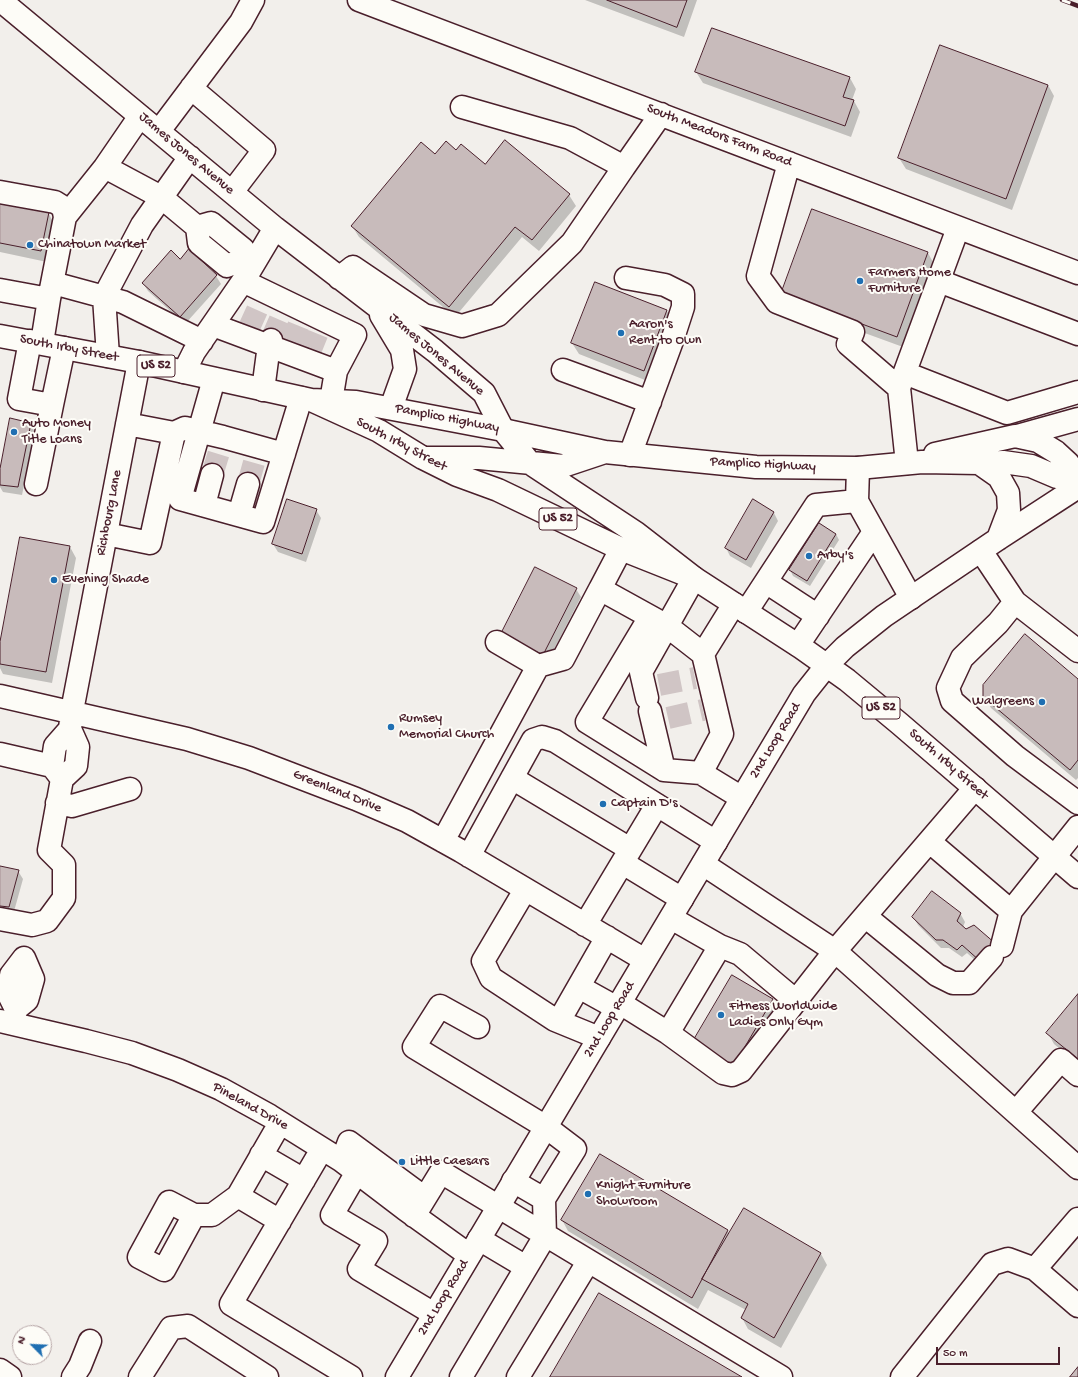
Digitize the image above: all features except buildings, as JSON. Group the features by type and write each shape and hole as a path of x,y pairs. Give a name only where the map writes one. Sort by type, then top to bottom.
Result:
{"main road":[{"name":"James Jones Avenue","path":"0,0 275,228 436,351 484,393 503,430"},
{"path":"159,131 241,22 253,0"},
{"name":"South Meadors Farm Road","path":"359,0 1078,273"},
{"path":"191,88 264,150 232,192"},
{"path":"462,107 570,138 624,167"},
{"path":"340,278 353,267 424,315 462,326 498,315 572,243 661,114"},
{"path":"65,217 104,167 140,116"},
{"path":"108,356 104,297 142,225 190,157"},
{"path":"789,163 758,276 777,302 852,332 848,344 902,381 1007,413 1078,392"},
{"path":"104,167 161,197 197,227 199,243 226,266 245,270 262,300 302,318 355,335 336,371 314,400 284,454 263,522 180,499 214,379"},
{"path":"0,192 56,202 63,207 65,217 51,291 19,398 52,405"},
{"path":"184,372 194,352 245,270 275,228"},
{"path":"915,463 902,381 958,228"},
{"path":"626,278 665,286 683,294 683,307 630,455"},
{"path":"939,281 1078,334"},
{"path":"0,290 51,291 104,297 123,302 207,333 246,333 336,371"},
{"name":"James Jones Avenue","path":"375,305 402,350 405,369 391,408"},
{"name":"South Irby Street","path":"0,336 139,362 314,400 379,431 423,458 457,475 498,490 621,549 694,578"},
{"path":"36,484 64,348"},
{"path":"263,390 289,350"},
{"name":"Richbourg Lane","path":"71,720 139,362"},
{"path":"563,370 650,402"},
{"name":"Pamplico Highway","path":"314,400 356,402 391,408 605,452 630,455 756,467 858,468 915,463 1003,462 1031,466 1057,477 1078,483"},
{"name":"Pamplico Highway","path":"915,463 936,454 1015,436 1078,419"},
{"path":"127,424 174,433 185,428 200,431 222,443 257,453 284,454"},
{"name":"South Irby Street","path":"503,430 530,463 636,533 694,578 827,665 900,724 1078,877"},
{"path":"106,534 150,543 174,433"},
{"name":"Pamplico Highway","path":"1015,436 1038,442 1056,452 1068,463 1078,478"},
{"name":"Pamplico Highway","path":"423,458 479,458 563,466 605,452"},
{"path":"979,463 998,477 1008,493 1009,510 990,545"},
{"path":"858,468 857,501 911,598"},
{"path":"204,505 212,475"},
{"path":"239,515 248,484"},
{"path":"827,665 845,647 884,616 1078,487"},
{"path":"702,669 740,608 766,582 816,505 857,501"},
{"path":"798,645 874,532"},
{"path":"990,545 1014,602 1078,651"},
{"path":"443,841 538,666 563,659 621,549"},
{"path":"694,578 658,622 587,722 664,770 702,773 742,798"},
{"path":"766,582 818,616"},
{"path":"600,589 658,622 702,669 709,708 722,734 702,773"},
{"path":"1014,602 998,623 962,658 948,688 950,695 952,701 1015,756 1078,803"},
{"path":"658,622 641,672 653,704 664,770"},
{"path":"497,642 538,666"},
{"name":"2nd Loop Road","path":"397,1377 804,694 827,665"},
{"name":"Greenland Drive","path":"0,696 71,720 187,739 249,758 356,799 407,820 646,960"},
{"path":"0,754 57,773 76,766 78,747 71,720"},
{"path":"469,856 533,740 542,737 555,741 716,842"},
{"path":"0,919 32,925 47,921 64,898 64,865 49,850 57,804 57,773"},
{"path":"512,778 626,856 682,899"},
{"path":"579,987 668,1033 723,1073 732,1075 742,1071 835,951 975,788"},
{"path":"57,804 72,806 130,789"},
{"path":"585,925 657,805"},
{"path":"865,916 938,975 953,983 969,983 997,952 1011,910 1078,828"},
{"path":"930,842 1011,910"},
{"path":"703,864 835,951 1016,1112 1077,1164"},
{"path":"525,890 483,961 491,978 559,1021 599,1038"},
{"path":"671,918 720,946 740,954 796,1001"},
{"path":"10,1018 27,1000 33,978 24,958 32,925"},
{"path":"559,1021 607,937"},
{"path":"668,1033 720,946"},
{"path":"461,1377 545,1236 544,1199 575,1149 546,1127 414,1047 440,1006 478,1027"},
{"name":"Pineland Drive","path":"10,1018 132,1053 178,1070 221,1090 280,1123 349,1166 420,1207 474,1247 526,1268"},
{"path":"1016,1112 1061,1060 1078,1075"},
{"path":"194,1215 212,1215 238,1196 280,1123"},
{"path":"434,1314 359,1269 376,1241 332,1215 349,1166 349,1142 420,1207 441,1172 498,1208 781,1377"},
{"path":"322,1148 231,1304 351,1377"},
{"path":"261,1155 304,1180"},
{"path":"513,1181 544,1199"},
{"path":"238,1196 280,1221"},
{"path":"1035,1269 1078,1219"},
{"path":"902,1377 992,1264 1008,1259 1035,1269 1078,1306"},
{"path":"518,1377 588,1262"},
{"path":"140,1377 171,1328 188,1326 267,1377"},
{"path":"73,1377 80,1366 90,1342"},
{"path":"0,1370 10,1377"}],"tunnel":[{"path":"248,330 258,308"},
{"path":"271,340 281,317"},
{"path":"290,346 299,324"},
{"path":"309,354 318,332"},
{"path":"212,475 220,449"},
{"path":"248,484 255,459"},
{"path":"659,685 695,678"},
{"path":"668,718 703,710"}],"railway":[{"path":"1062,0 1078,6"}],"place":[{"name":"Chinatown Market","path":"30,245"},
{"name":"Farmers Home Furniture","path":"860,281"},
{"name":"Aaron's Rent to Own","path":"621,333"},
{"name":"Auto Money Title Loans","path":"14,432"},
{"name":"Arby's","path":"809,556"},
{"name":"Evening Shade","path":"54,580"},
{"name":"Walgreens","path":"1042,702"},
{"name":"Rumsey Memorial Church","path":"391,727"},
{"name":"Captain D's","path":"603,804"},
{"name":"Fitness Worldwide Ladies Only Gym","path":"721,1015"},
{"name":"Little Caesars","path":"402,1162"},
{"name":"Knight Furniture Showroom","path":"588,1194"}]}
